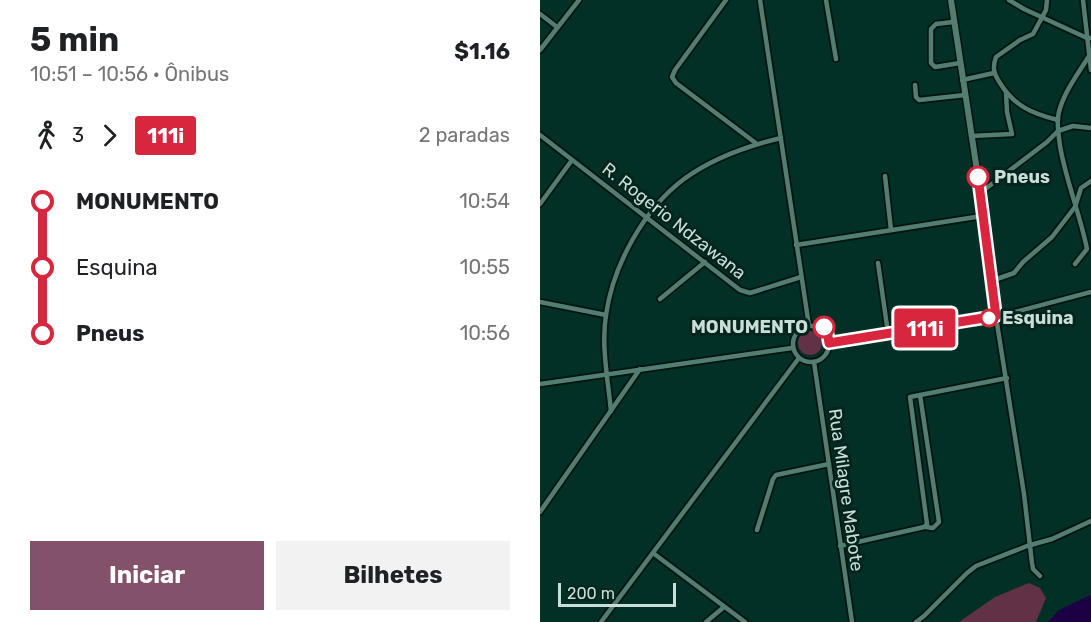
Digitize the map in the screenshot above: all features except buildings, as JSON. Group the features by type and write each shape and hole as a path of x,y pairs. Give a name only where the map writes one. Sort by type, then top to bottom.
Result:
{"street":[{"path":"540,50 579,0"},
{"path":"726,0 672,77 676,83 757,144"},
{"path":"760,0 809,326"},
{"path":"826,0 836,59"},
{"path":"951,0 1030,545 1034,569 1040,576"},
{"path":"1009,0 1089,38"},
{"path":"971,136 1012,134 1005,93 994,73 996,57 1033,34 1047,8 1047,0"},
{"path":"1083,0 1091,70"},
{"path":"540,14 557,27"},
{"path":"953,22 936,24 931,28 931,63 935,67 960,63"},
{"path":"1075,264 1087,249 1068,184 1058,120 1067,93 1089,56"},
{"path":"962,80 994,73"},
{"path":"998,80 1006,81"},
{"path":"915,85 916,97 919,100 965,95"},
{"path":"1005,93 1030,112 1058,120"},
{"path":"980,193 1058,131 1073,126 1091,128"},
{"name":"R. Rogerio Ndzawana","path":"540,135 746,292 750,293 801,277"},
{"path":"611,411 607,374 606,315 618,270 647,217 676,186 694,172 725,156 781,138"},
{"path":"540,204 572,160"},
{"path":"885,176 891,230"},
{"path":"991,281 1017,270 1052,237 1075,207 1081,188 1091,181"},
{"path":"796,245 982,216"},
{"path":"660,299 705,262"},
{"path":"878,263 888,333"},
{"path":"829,343 996,316 1091,292"},
{"path":"540,302 606,315"},
{"path":"809,326 822,329 829,343 827,353 814,362 799,358 792,348 793,337 796,333 809,326"},
{"path":"540,384 792,348"},
{"path":"602,622 799,358"},
{"name":"Rua Milagre Mabote","path":"814,362 852,622"},
{"path":"540,512 640,369"},
{"path":"926,527 928,523 910,399 1006,378"},
{"path":"840,546 926,527 933,528 939,522 920,395"},
{"path":"914,433 925,430"},
{"path":"757,531 776,475 829,464"},
{"path":"916,622 971,569 1030,545 1052,539 1091,521"},
{"path":"653,553 745,622"},
{"path":"706,622 724,606"}],"shaded area":[{"name":"MONUMENTO","path":"805,331 815,331 822,338 822,348 815,355 805,355 798,348 798,338"},
{"path":"1029,583 1040,588 1046,598 1036,622 959,622 995,597"},
{"path":"1091,595 1091,622 1048,622 1059,610"}],"bus line":[{"name":"111i","path":"824,327 829,343 996,316 978,177"}],"place":[{"name":"Pneus","path":"978,177"},
{"name":"Esquina","path":"989,318"},
{"name":"MONUMENTO","path":"824,327"}]}
